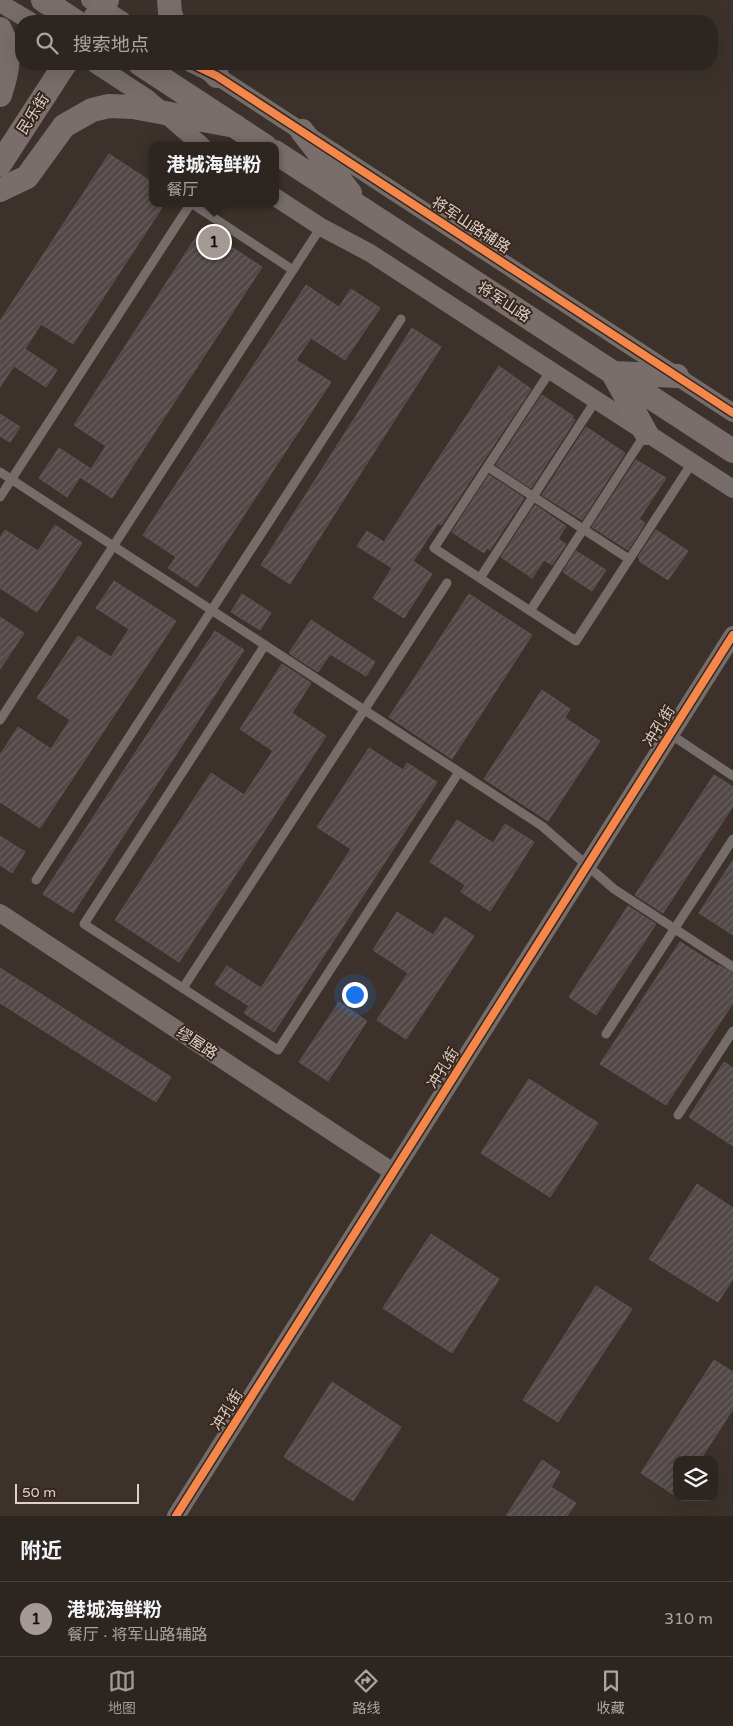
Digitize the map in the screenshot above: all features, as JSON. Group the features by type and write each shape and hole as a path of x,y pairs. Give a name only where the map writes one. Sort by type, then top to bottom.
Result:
{"street":[{"path":"42,0 66,15"},
{"path":"169,0 171,15"},
{"path":"0,3 20,15"},
{"path":"98,7 112,15"},
{"path":"0,30 6,41 8,71 0,95"},
{"name":"民乐街","path":"0,164 61,70"},
{"path":"104,70 147,98 197,142"},
{"path":"149,70 260,142"},
{"name":"将军山路辅路","path":"211,70 733,413"},
{"path":"0,190 27,177 64,126 92,110 109,106 133,107 235,126"},
{"path":"302,131 361,208"},
{"name":"将军山路","path":"279,155 733,451"},
{"path":"279,200 321,227 370,253 733,490"},
{"path":"613,373 677,376"},
{"path":"613,373 646,433"},
{"name":"冲孔街","path":"176,1516 733,635"},
{"name":"缪屋路","path":"0,914 393,1172"}],"lane":[{"path":"0,497 188,207"},
{"path":"197,207 293,270"},
{"path":"0,720 321,227"},
{"path":"36,880 402,319"},
{"path":"550,370 434,548 530,611 576,641 692,463"},
{"path":"480,578 596,400"},
{"path":"530,611 646,433"},
{"path":"488,467 629,559"},
{"path":"0,472 542,826 614,889 733,967"},
{"path":"183,988 447,582"},
{"path":"265,645 84,924 278,1050 459,772"},
{"path":"670,734 733,776"},
{"path":"606,1034 733,840"},
{"path":"678,1115 733,1031"}],"building":[{"path":"109,154 149,180 149,207 162,207 73,344 41,324 25,349 57,370 46,387 14,366 0,387 0,321"},
{"path":"202,228 262,267 112,498 80,477 67,497 39,478 59,448 91,469 106,446 74,425"},
{"path":"306,285 339,307 351,289 380,308 345,360 311,338 296,360 331,382 197,587 168,568 176,557 143,535"},
{"path":"412,328 441,347 290,584 261,565"},
{"path":"499,366 531,389 441,525 438,523 413,561 432,574 404,618 373,598 392,568 357,546 367,531 384,542"},
{"path":"542,395 573,416 572,418 575,420 531,488 496,465"},
{"path":"0,414 20,427 10,442 0,436"},
{"path":"586,427 625,453 582,520 542,495"},
{"path":"636,460 666,478 639,519 645,523 628,550 592,527"},
{"path":"489,475 524,498 490,550 487,548 484,553 452,532"},
{"path":"535,505 566,526 558,539 566,544 552,565 544,560 532,578 501,557"},
{"path":"55,525 82,543 37,612 0,588 0,538 5,530 38,551"},
{"path":"656,530 688,551 668,580 639,561 638,557"},
{"path":"576,551 606,570 592,591 563,572"},
{"path":"114,581 176,621 40,828 0,802 0,755 18,727 51,749 70,720 37,698 78,636 111,657 129,629 96,608"},
{"path":"242,594 271,613 260,630 231,612"},
{"path":"469,594 532,635 452,759 389,717"},
{"path":"0,617 24,633 0,669"},
{"path":"311,620 375,662 366,676 330,654 318,672 289,653"},
{"path":"215,631 244,650 73,913 43,894"},
{"path":"282,664 311,683 292,713 326,736 179,962 115,920 211,773 244,795 273,751 240,729"},
{"path":"542,690 570,709 565,718 600,741 548,821 484,779"},
{"path":"369,748 403,770 407,763 437,782 274,1032 244,1013 249,1006 215,984 227,966 261,988 351,849 317,827"},
{"path":"714,775 733,787 733,806 663,913 635,895"},
{"path":"457,820 493,843 505,824 534,842 490,911 461,892 465,885 430,862"},
{"path":"0,836 25,852 12,873 0,865"},
{"path":"733,860 733,935 699,913"},
{"path":"628,906 656,924 596,1015 569,997"},
{"path":"397,912 433,935 445,917 474,936 406,1039 377,1020 408,973 373,950"},
{"path":"680,942 718,966 733,973 733,1003 666,1105 600,1064"},
{"path":"0,968 171,1077 156,1102 0,1003"},
{"path":"339,1002 367,1021 328,1081 299,1062"},
{"path":"724,1062 733,1068 733,1146 689,1117"},
{"path":"529,1079 598,1123 550,1197 481,1153"},
{"path":"697,1184 733,1208 733,1279 718,1302 649,1259"},
{"path":"431,1234 499,1279 452,1353 383,1308"},
{"path":"596,1286 632,1309 558,1422 523,1400"},
{"path":"714,1360 733,1372 733,1409 703,1456 673,1456 673,1494 641,1473"},
{"path":"332,1382 401,1427 353,1501 284,1457"},
{"path":"542,1460 560,1472 551,1487 576,1503 567,1516 506,1516"}],"cycle path":[{"path":"204,70 217,76 733,413"},
{"path":"176,1516 733,635"}],"place":[{"name":"港城海鲜粉","path":"214,242"}]}
